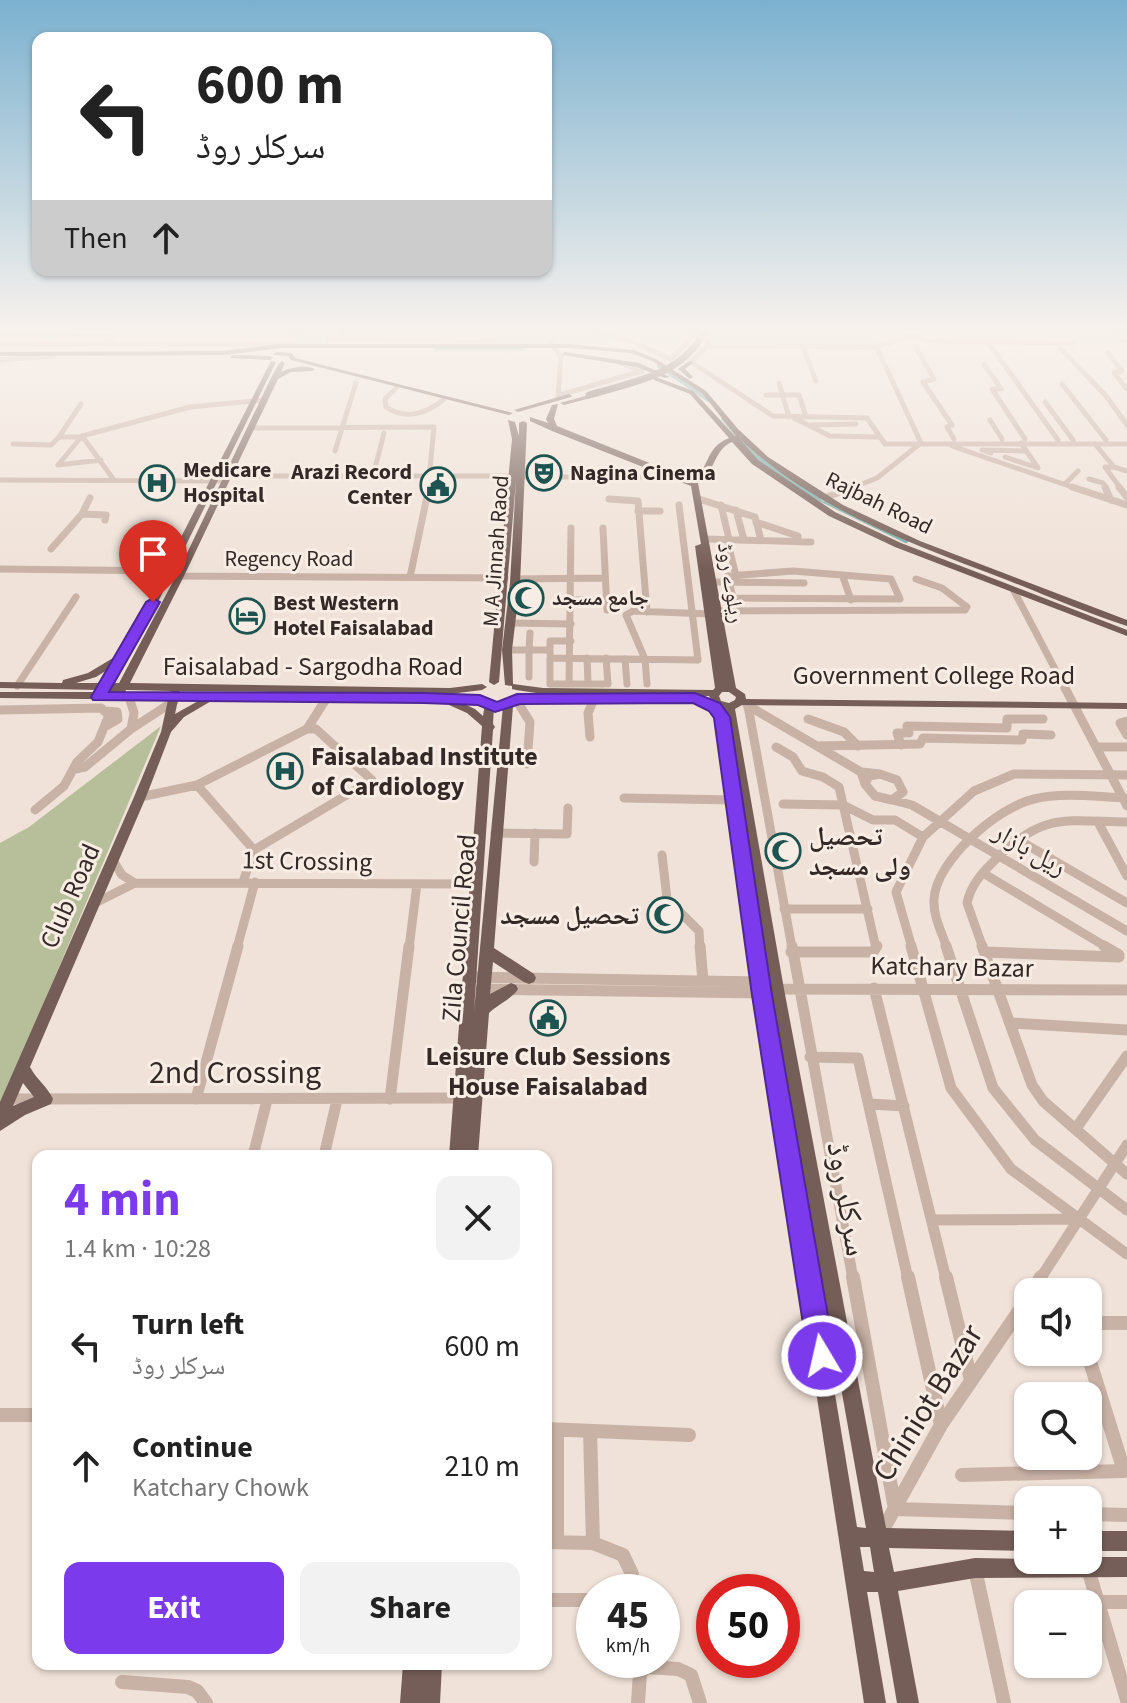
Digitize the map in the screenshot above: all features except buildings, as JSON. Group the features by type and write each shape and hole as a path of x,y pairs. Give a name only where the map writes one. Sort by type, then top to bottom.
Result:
{"main road":[{"path":"99,697 255,409"},
{"path":"123,694 257,409"},
{"path":"484,409 520,437 554,431 692,484"},
{"path":"486,409 529,420 692,484"},
{"path":"529,420 546,409"},
{"path":"554,431 550,419 555,409"},
{"name":"Rajbah Road","path":"709,409 736,438 787,481 867,532 1127,633"},
{"name":"Rajbah Road","path":"716,409 736,438"},
{"path":"508,417 518,410 529,420"},
{"path":"508,417 520,437"},
{"name":"M A Jinnah Raod","path":"512,700 504,655 520,437 529,420"},
{"path":"692,484 704,476 720,444 736,438"},
{"name":"Rajbah Road","path":"787,481 917,543 1127,623"},
{"name":"ریلوے روڈ","path":"692,484 699,499 706,539 714,612"},
{"name":"ریلوے روڈ","path":"692,484 728,700"},
{"name":"M A Jinnah Raod","path":"494,682 511,623 510,578"},
{"path":"52,686 92,675 125,652"},
{"path":"450,691 485,677 504,655 518,677 543,691"},
{"path":"132,670 143,687"},
{"path":"494,682 512,700 728,700"},
{"name":"Faisalabad - Sargodha Road","path":"0,695 99,697 123,694 219,699 326,699 428,696 482,687 494,682"},
{"name":"Faisalabad - Sargodha Road","path":"0,685 106,687 123,694 143,687 175,696 428,696 485,703 512,700"},
{"name":"Zila Council Road","path":"470,1150 480,1013 477,983 478,884 490,727 482,687"},
{"path":"512,700 543,691 728,700"},
{"name":"Club Road","path":"0,1122 140,797 166,732 175,696"},
{"path":"428,696 460,705 490,727"},
{"path":"695,698 715,707 728,700"},
{"path":"166,732 190,709 219,699"},
{"name":"Government College Road","path":"728,700 1072,702 1127,699"},
{"name":"Zila Council Road","path":"458,1150 477,983 486,950 495,833 512,700"},
{"name":"سرکلر روڈ","path":"728,700 736,800 875,1703"},
{"name":"سرکلر روڈ","path":"728,700 766,988 888,1583 908,1703"},
{"path":"1072,702 1127,706"},
{"path":"486,950 529,978"},
{"path":"480,1013 494,999 511,989"},
{"path":"0,1122 46,1099 31,1084 22,1067"},
{"path":"848,1537 1014,1541"},
{"path":"1102,1541 1127,1541"},
{"path":"1102,1566 1127,1567"},
{"path":"855,1581 888,1583 975,1568 1014,1567"},
{"path":"411,1703 414,1670"},
{"path":"429,1703 431,1670"}],"street":[{"path":"13,444 51,445 77,409"},
{"path":"59,437 81,436 181,409"},
{"path":"335,451 348,409"},
{"path":"390,409 395,413 432,409"},
{"path":"761,409 773,416 857,427 878,437"},
{"path":"788,409 791,417"},
{"path":"803,409 807,421 830,436 857,427 869,419 885,444 1058,440 1127,442"},
{"path":"905,409 921,443"},
{"path":"942,409 952,425 947,427 954,439"},
{"path":"1004,409 1038,468 982,450 1026,451"},
{"path":"1036,409 1058,440"},
{"path":"1051,409 1073,440"},
{"path":"1082,409 1106,440"},
{"path":"990,420 1002,439"},
{"path":"251,428 434,427 431,476 410,577"},
{"path":"373,476 384,433"},
{"path":"81,436 58,465 101,460"},
{"path":"81,436 114,480"},
{"path":"824,498 877,478 921,443 954,439 1095,444 1127,442"},
{"path":"943,443 1127,505"},
{"path":"1095,444 1114,467"},
{"path":"1127,471 1123,467 1105,467 1127,497"},
{"path":"1065,484 1078,471"},
{"path":"0,480 215,481 517,476 626,481 674,477"},
{"path":"1089,479 1103,483 1111,500"},
{"path":"51,549 82,514 80,512 103,480"},
{"path":"609,499 637,499 647,612"},
{"path":"699,499 755,517 761,540"},
{"path":"504,655 529,650 570,658 697,661 679,505"},
{"path":"721,505 736,576"},
{"path":"736,510 744,540"},
{"path":"638,511 660,511"},
{"path":"82,514 106,515 105,520"},
{"path":"756,522 798,536 798,541"},
{"path":"569,684 571,528"},
{"path":"603,528 607,610"},
{"path":"773,528 777,541"},
{"path":"706,539 811,542"},
{"name":"Regency Road","path":"0,569 168,573 180,576 604,578"},
{"path":"773,573 777,586"},
{"path":"773,573 893,579 900,599 736,600 728,576 773,573"},
{"path":"843,577 851,600"},
{"path":"647,684 645,659 626,615 647,612 965,610 967,607 942,588 916,579"},
{"path":"713,582 777,586 804,583"},
{"path":"1014,591 1126,801"},
{"path":"17,686 76,597"},
{"path":"571,600 606,600"},
{"path":"511,623 571,624"},
{"path":"529,677 530,633"},
{"path":"571,641 550,641 549,683 606,684 606,658"},
{"path":"587,658 588,682"},
{"path":"625,659 627,684"},
{"path":"529,667 550,668"},
{"path":"123,694 134,713 131,729"},
{"path":"75,769 85,767 175,696"},
{"path":"307,729 326,699"},
{"path":"590,737 588,713 594,699"},
{"path":"512,700 530,722 527,764"},
{"path":"728,700 861,772 892,776 912,805"},
{"path":"728,700 784,909 895,1509 1014,1513"},
{"path":"0,710 105,711 109,715 98,742 77,762 64,786 35,810"},
{"path":"808,719 830,730 844,731 855,739 858,746"},
{"path":"901,745 897,733 909,733 907,726 1007,728 1007,719 1043,719"},
{"path":"1127,721 1120,723 1127,735"},
{"path":"140,797 197,785 307,729 316,729 372,780 254,850"},
{"path":"817,746 920,744 923,738 1022,740 1024,734 1051,735"},
{"path":"98,742 112,744"},
{"path":"776,747 795,759 802,771 823,777 839,787 877,951 791,952"},
{"path":"1096,747 1127,747"},
{"path":"861,772 865,784"},
{"path":"865,784 869,776 880,774"},
{"path":"1127,775 1014,774 974,791 923,837 896,892 920,989 951,1088 963,1108 1011,1169 1127,1254"},
{"name":"ریل بازار","path":"865,784 873,796 912,805 1127,931"},
{"path":"197,785 254,850"},
{"path":"892,800 901,796 903,788"},
{"path":"1126,801 1036,797 1014,803 997,813 970,839 940,874 932,892 934,910 993,1088 1035,1140 1127,1210"},
{"path":"624,798 736,800"},
{"path":"783,804 843,805 873,820 895,820 923,837"},
{"path":"495,833 567,834 568,808"},
{"path":"1127,822 1039,822 1015,838 970,887 967,903 1032,1085 1043,1101 1077,1127 1127,1174"},
{"path":"1098,822 1127,876"},
{"path":"534,862 535,833"},
{"path":"1015,838 1127,903"},
{"path":"196,1099 254,850"},
{"path":"662,855 667,899 699,931 703,981"},
{"path":"112,859 118,871 135,883"},
{"path":"983,873 1120,956 985,952"},
{"name":"1st Crossing","path":"91,906 112,892 135,883 478,884"},
{"path":"390,1099 417,884"},
{"path":"784,909 868,909"},
{"name":"Katchary Bazar","path":"477,983 529,978 703,981 766,988"},
{"name":"Katchary Bazar","path":"477,983 511,989 1127,990"},
{"path":"874,988 971,1380"},
{"path":"1010,1023 1127,1030"},
{"path":"1077,1127 1127,1056"},
{"path":"810,1057 858,1058 941,1425"},
{"name":"2nd Crossing","path":"9,1099 462,1098"},
{"path":"254,1150 267,1100"},
{"path":"325,1150 337,1100"},
{"path":"870,1104 904,1106"},
{"path":"1041,1278 1127,1145"},
{"path":"933,1220 1078,1219"},
{"path":"1102,1323 1127,1323"},
{"name":"Chiniot Bazar","path":"877,1539 941,1425 971,1380 1014,1327"},
{"path":"962,1475 1124,1471 1091,1366"},
{"path":"0,1415 32,1415"},
{"path":"552,1430 689,1435"},
{"path":"590,1431 593,1543"},
{"path":"1102,1514 1127,1515"},
{"path":"552,1542 593,1543 623,1555 632,1574"},
{"path":"975,1568 1004,1703"},
{"path":"552,1600 576,1600"},
{"path":"1102,1602 1127,1602"},
{"path":"1102,1616 1127,1700"},
{"path":"680,1670 689,1671 697,1678 700,1703"},
{"path":"638,1703 639,1678"},
{"path":"122,1682 188,1687 197,1691 206,1703"}],"green space":[{"path":"161,726 0,1106 0,843 29,827"}],"waterway":[{"path":"724,419 759,459 798,487"},
{"path":"798,487 906,540"}],"place":[{"name":"Nagina Cinema","path":"544,473"},
{"name":"Medicare Hospital","path":"157,483"},
{"name":"Arazi Record Center","path":"438,485"},
{"name":"جامع مسجد","path":"526,598"},
{"name":"Best Western Hotel Faisalabad","path":"247,616"},
{"name":"Faisalabad Institute of Cardiology","path":"285,771"},
{"name":"تحصیل ولی مسجد","path":"783,851"},
{"name":"تحصیل مسجد","path":"665,915"},
{"name":"Leisure Club Sessions House Faisalabad","path":"548,1018"}],"route":[{"path":"153,602 99,697 424,698 480,700 495,707 508,706 517,699 695,698 715,707 722,717 733,778 762,995 822,1356"}]}
